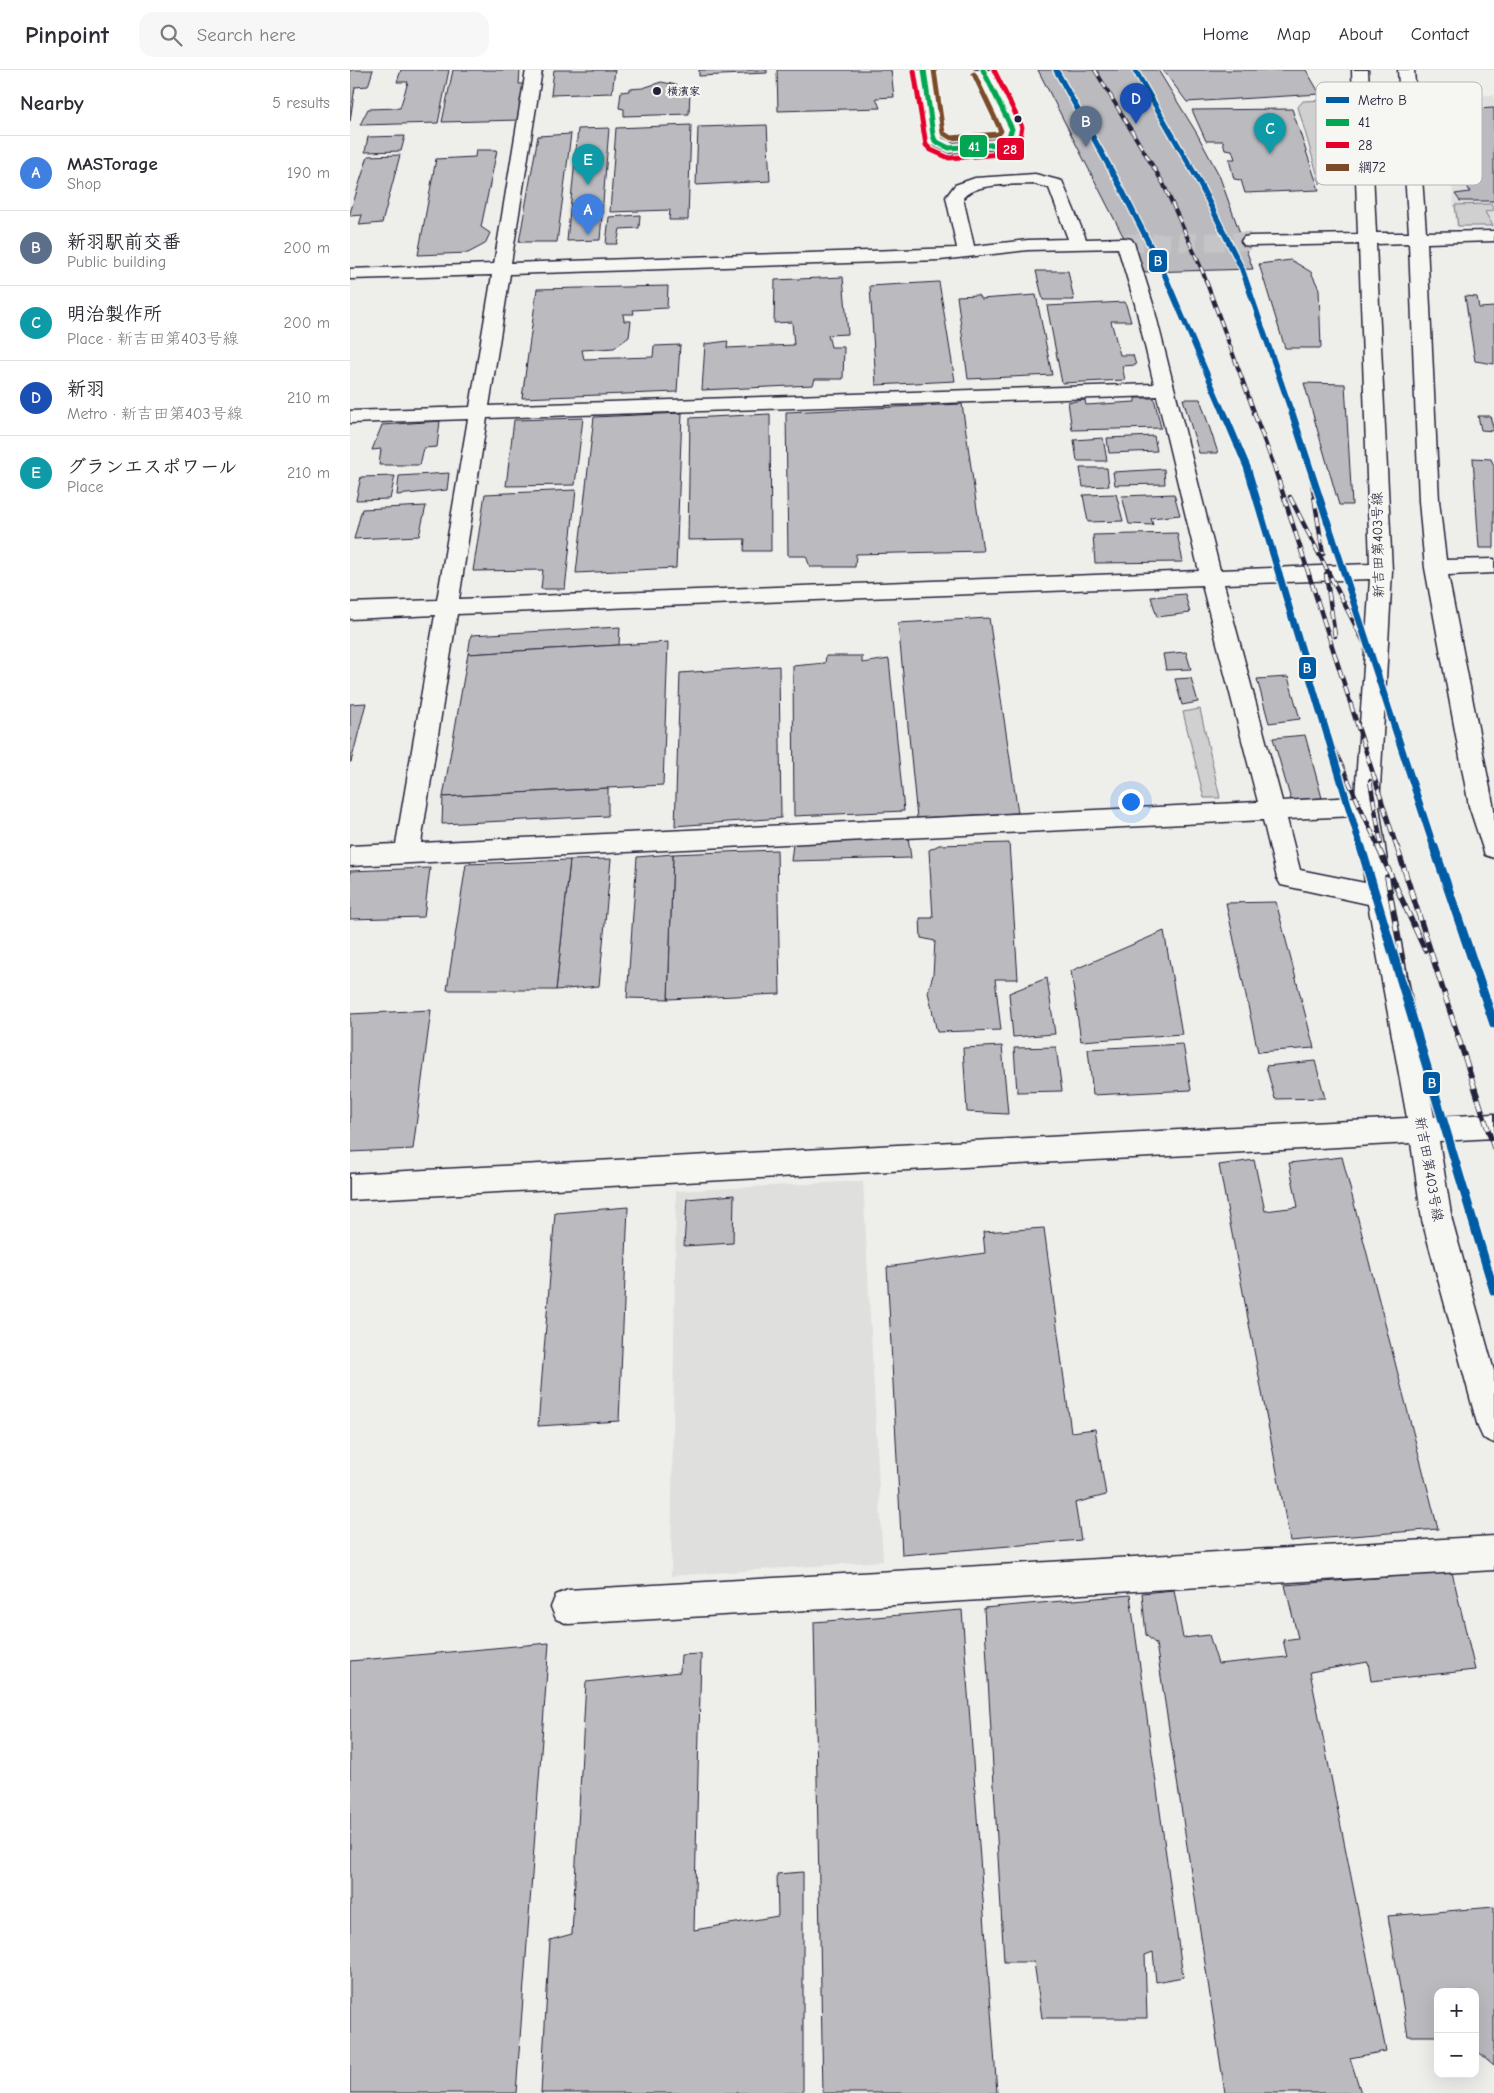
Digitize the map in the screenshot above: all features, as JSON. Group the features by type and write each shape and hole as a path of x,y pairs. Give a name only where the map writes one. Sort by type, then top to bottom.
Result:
{"street":[{"path":"407,853 534,70"},
{"path":"924,70 933,135 936,141 949,148 1000,144 1007,141 1011,135 1012,129 984,70"},
{"path":"967,252 954,197 960,189 975,183 1036,179 1056,185 1079,244"},
{"name":"新吉田第403号線","path":"1365,185 1381,571 1367,806 1379,896 1423,1130 1437,1220 1494,1427"},
{"path":"1414,185 1429,501 1436,568 1487,805 1494,848"},
{"path":"1250,241 1494,236"},
{"path":"350,274 932,255 1028,245 1125,243 1144,304 1211,577 1290,878 1379,896"},
{"path":"350,417 1164,390"},
{"path":"1436,568 1494,566"},
{"path":"350,611 1381,571"},
{"path":"350,856 1367,806"},
{"path":"350,1187 1494,1126"},
{"path":"568,1607 1494,1553"}],"shaded area":[{"path":"1482,95 1494,95 1494,226 1456,227 1452,185 1482,185"},
{"path":"1316,100 1316,170 1298,107 1303,101"},
{"path":"1491,204 1494,210 1485,212 1493,226 1458,226 1455,205"},
{"path":"1200,709 1220,798 1204,798 1183,712"},
{"path":"863,1181 883,1561 671,1576 676,1191"}],"building":[{"path":"350,70 373,70 368,86 355,87 350,121"},
{"path":"401,70 449,70 438,123 360,125 368,109 400,108 408,82 397,82"},
{"path":"453,70 520,70 519,84 526,84 520,120 442,122"},
{"path":"554,70 615,70 612,93 551,95"},
{"path":"699,70 767,70 767,73 699,76"},
{"path":"777,70 891,70 894,97 876,98 880,108 778,111"},
{"path":"1038,70 1158,70 1196,132 1219,175 1253,269 1145,272 1122,234"},
{"path":"1163,70 1306,70 1316,87 1316,94 1187,102"},
{"path":"661,82 677,85 678,91 690,90 689,114 624,116 624,109 619,108 621,92"},
{"path":"1494,108 1494,201 1460,201 1455,194 1470,192 1467,185 1482,185 1482,109"},
{"path":"1292,109 1319,190 1245,193 1241,180 1234,179 1229,159 1235,159 1232,150 1225,149 1223,141 1206,141 1192,110"},
{"path":"691,125 688,220 669,220 670,210 610,212 616,128"},
{"path":"767,125 770,181 696,185 698,127"},
{"path":"609,128 600,240 567,241 578,129"},
{"path":"571,134 557,242 519,242 538,136"},
{"path":"405,136 401,151 365,152 368,137"},
{"path":"476,150 497,150 481,227 490,233 485,244 468,253 418,255 436,159 475,157"},
{"path":"400,155 382,223 359,225 362,215 350,216 350,213 368,156"},
{"path":"640,215 639,228 620,229 617,244 606,244 609,217"},
{"path":"1291,260 1311,272 1319,289 1321,348 1285,348 1259,264"},
{"path":"1036,271 1068,271 1074,300 1043,300"},
{"path":"843,277 848,334 828,335 831,347 844,347 843,379 815,379 813,385 702,390 705,344 728,341 727,348 794,345 792,322 774,323 775,280"},
{"path":"939,282 955,381 876,385 870,286"},
{"path":"668,286 667,308 633,310 634,314 623,314 624,321 631,321 629,337 614,348 582,350 584,359 653,357 654,346 680,345 677,392 522,398 537,289"},
{"path":"978,295 981,299 1036,295 1052,375 968,379 957,296"},
{"path":"1465,296 1477,297 1479,308 1494,307 1494,364 1475,361"},
{"path":"1125,302 1131,321 1111,321 1120,355 1133,355 1136,365 1122,366 1125,380 1062,383 1047,306"},
{"path":"1304,383 1345,384 1352,505 1339,505"},
{"path":"1135,398 1154,398 1161,428 1072,430 1068,402 1085,400 1086,405 1135,402"},
{"path":"1183,399 1200,399 1218,453 1199,453"},
{"path":"962,404 983,551 856,554 855,567 810,567 806,556 788,556 786,412"},
{"path":"682,413 676,568 576,573 594,417"},
{"path":"770,414 771,551 744,551 745,539 688,540 690,418"},
{"path":"1478,416 1490,416 1494,431 1481,430"},
{"path":"583,418 575,485 506,486 514,420"},
{"path":"440,421 437,447 424,448 420,465 379,465 381,449 372,450 382,425"},
{"path":"1154,436 1157,451 1109,453 1107,438"},
{"path":"1103,438 1107,461 1077,461 1074,440"},
{"path":"1473,458 1491,459 1494,466 1494,548 1479,548"},
{"path":"1080,468 1107,468 1109,486 1083,487"},
{"path":"1164,469 1165,484 1115,485 1113,472"},
{"path":"449,473 447,490 397,495 399,476"},
{"path":"395,476 390,499 356,500 361,477"},
{"path":"576,490 565,589 541,589 543,570 473,571 485,494"},
{"path":"1116,494 1123,521 1088,522 1083,495"},
{"path":"1174,494 1180,515 1151,518 1153,525 1129,524 1122,496"},
{"path":"426,506 419,536 354,539 362,509"},
{"path":"1177,533 1183,562 1095,563 1093,535"},
{"path":"1185,594 1190,613 1157,617 1151,597"},
{"path":"989,618 1018,813 917,818 898,623"},
{"path":"620,627 619,645 468,654 471,635"},
{"path":"668,642 663,785 443,797 468,654"},
{"path":"1186,652 1191,669 1166,670 1163,654"},
{"path":"826,656 862,656 862,663 889,659 904,811 794,816 793,666 825,663"},
{"path":"779,666 781,818 675,826 680,673"},
{"path":"1288,677 1300,719 1269,723 1257,679"},
{"path":"1191,678 1198,702 1182,705 1175,679"},
{"path":"366,703 351,762 350,762 350,704"},
{"path":"1305,735 1322,798 1291,800 1273,738"},
{"path":"608,788 608,816 442,824 443,797"},
{"path":"908,837 911,858 791,861 793,844"},
{"path":"1009,843 1018,979 995,979 1001,1030 937,1032 928,992 933,975 935,941 921,938 920,918 933,918 929,850 939,845"},
{"path":"777,850 780,994 668,999 673,854"},
{"path":"673,854 668,999 627,998 637,857"},
{"path":"611,859 599,986 556,990 570,860"},
{"path":"570,860 556,990 447,990 466,864"},
{"path":"430,868 424,917 350,919 350,871"},
{"path":"1276,902 1314,1048 1258,1052 1226,903"},
{"path":"1164,931 1182,1034 1081,1041 1071,971"},
{"path":"1047,978 1055,1034 1013,1037 1009,993"},
{"path":"431,1010 413,1149 350,1152 350,1014"},
{"path":"1183,1044 1191,1090 1093,1095 1088,1049"},
{"path":"1002,1046 1008,1114 967,1112 963,1048"},
{"path":"1056,1047 1062,1091 1017,1092 1014,1048"},
{"path":"1315,1061 1325,1098 1275,1099 1266,1066"},
{"path":"1342,1157 1438,1529 1290,1541 1219,1165 1254,1160 1265,1211 1298,1207 1289,1163"},
{"path":"734,1195 733,1243 684,1246 687,1199"},
{"path":"628,1207 619,1421 538,1426 555,1213"},
{"path":"1044,1228 1071,1432 1095,1429 1106,1495 1075,1503 1081,1540 902,1555 887,1267 985,1253 983,1232"},
{"path":"1452,1572 1475,1670 1371,1681 1368,1662 1310,1672 1386,2051 1350,2058 1361,2093 1225,2093 1156,1644 1146,1635 1142,1593 1174,1590 1183,1638 1209,1635 1218,1664 1287,1657 1283,1640 1298,1638 1285,1585"},
{"path":"1130,1595 1183,1977 1156,1982 1153,1952 1145,1955 1147,2018 1042,2018 1034,1962 1004,1962 984,1608"},
{"path":"962,1610 997,2093 823,2093 814,1622"},
{"path":"549,1643 516,2093 350,2093 350,1661"},
{"path":"701,1654 694,1930 778,1916 777,1874 803,1872 803,2093 541,2093 550,1940 572,1934 586,1682 680,1672 681,1655"},
{"path":"1494,1907 1494,2065 1479,2052 1479,1988 1434,1988 1434,2036 1408,2036 1388,1916"}],"tunnel":[{"path":"1125,243 1250,241"}],"railway":[{"path":"1095,70 1163,183 1202,270 1255,414"},
{"path":"1254,413 1274,466 1397,848"},
{"path":"1309,463 1323,554"},
{"path":"1290,497 1374,662"},
{"path":"1326,574 1335,636"},
{"path":"1333,747 1379,848"},
{"path":"1370,781 1381,843"},
{"path":"1378,847 1425,950"},
{"path":"1397,847 1494,1148"},
{"path":"1387,877 1410,1005"}],"metro line":[{"name":"B","path":"1056,70 1121,188 1163,271 1247,467 1494,1291"},
{"name":"B","path":"1135,70 1197,178 1242,269 1309,463 1396,736 1494,1024"}],"transit line":[{"name":"41","path":"924,70 933,135 935,141 949,148 1000,144 1010,134 1012,129 983,70"},
{"name":"綱72","path":"934,70 943,133 951,138 998,134 1001,131 974,74"},
{"name":"28","path":"914,71 926,145 931,150 949,158 1002,154 1014,147 1020,137 1022,127 994,70"}],"place":[{"name":"横濱家","path":"657,91"},
{"name":"新羽","path":"1136,124"},
{"name":"新羽駅前交番","path":"1086,147"},
{"name":"明治製作所","path":"1270,154"},
{"name":"グランエスポワール","path":"588,185"},
{"name":"MASTorage","path":"588,235"}]}
